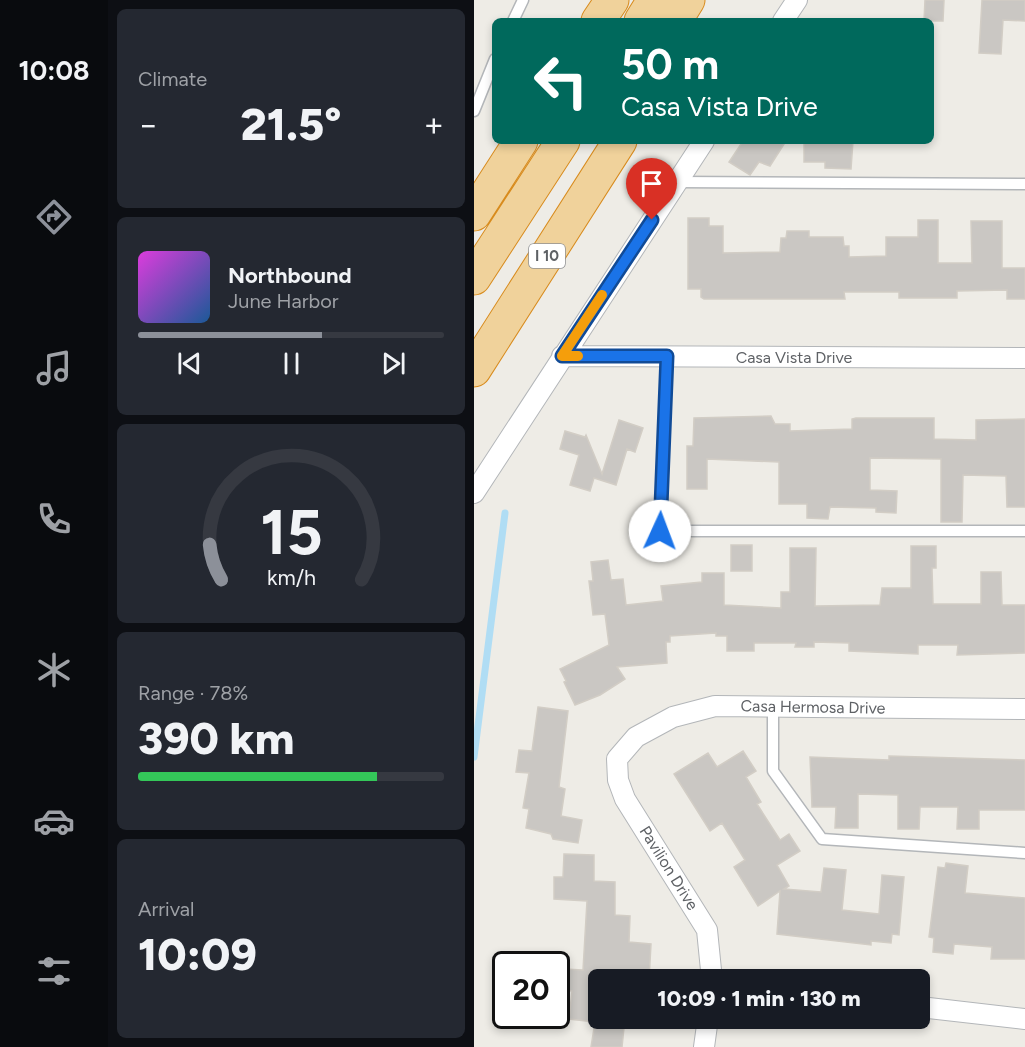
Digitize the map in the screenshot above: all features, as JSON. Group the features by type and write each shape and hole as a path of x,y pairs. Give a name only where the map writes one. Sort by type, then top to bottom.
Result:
{"highway":[{"path":"600,18 612,0"},
{"path":"643,18 654,0"},
{"path":"677,18 688,0"},
{"path":"699,18 711,0"},
{"path":"474,214 519,144"},
{"path":"474,278 561,144"},
{"path":"474,330 595,144"},
{"name":"I 10","path":"474,370 619,144"}],"street":[{"path":"785,18 797,0"},
{"path":"474,493 702,144"},
{"name":"Casa Vista Drive","path":"562,356 1025,358"},
{"name":"Casa Hermosa Drive","path":"617,759 636,737 673,717 715,706 1025,709"},
{"name":"Pavilion Drive","path":"617,759 618,780 625,799 707,930 711,969"},
{"path":"930,1008 1025,1019"},
{"path":"704,1047 706,1029"}],"lane":[{"path":"514,18 523,0"},
{"path":"474,111 492,66"},
{"path":"677,182 1025,184"},
{"path":"667,356 660,531 1025,531"},
{"path":"773,707 773,771 822,839 1025,853"}],"building":[{"path":"925,0 944,0 943,21 924,18"},
{"path":"982,0 1025,0 1025,21 1003,20 1001,54 979,53"},
{"path":"741,144 784,144 770,166 759,162 750,175 729,162"},
{"path":"804,144 853,144 851,169 825,168 825,162 804,162"},
{"path":"688,218 709,218 709,226 723,226 723,253 780,252 781,238 786,238 787,231 809,231 809,237 843,237 844,246 849,246 849,257 886,256 886,237 918,237 918,220 938,220 938,263 972,263 971,221 1002,221 1002,268 1025,268 1025,299 1007,299 1007,290 957,291 957,298 899,298 899,292 844,292 845,299 704,299 701,297 701,289 688,289"},
{"path":"771,416 775,424 790,424 790,431 852,429 852,419 856,418 934,418 934,439 976,440 976,420 1025,419 1025,507 1007,507 1006,476 963,475 962,522 941,522 941,459 870,458 870,490 897,491 896,513 876,512 876,508 830,507 828,519 807,518 807,504 779,504 779,462 707,459 707,489 687,489 687,446 693,446 694,418"},
{"path":"619,420 643,428 635,452 627,449 616,485 594,478 590,491 570,485 579,455 560,449 565,431 585,437 586,435 602,474"},
{"path":"731,545 752,545 752,571 731,571"},
{"path":"911,546 936,546 936,568 932,568 933,604 981,604 981,572 1001,572 1002,605 1025,605 1025,653 957,655 958,645 918,645 918,654 849,651 849,643 814,642 814,647 795,647 796,643 754,643 754,651 727,651 727,636 716,636 716,633 670,636 670,642 666,642 667,663 617,667 625,679 600,695 575,705 564,682 566,681 560,669 609,645 605,614 593,615 589,581 593,581 591,562 608,560 611,580 623,579 626,605 663,601 661,586 702,582 702,573 724,573 724,605 781,608 781,592 790,592 790,548 816,548 815,606 880,605 882,588 911,588"},
{"path":"538,707 568,711 559,787 565,789 561,816 582,820 578,843 553,839 551,834 526,828 529,809 523,808 529,773 516,772 519,750 532,751"},
{"path":"743,751 756,771 746,777 761,802 757,804 780,840 789,834 800,851 777,865 789,886 784,889 821,892 824,868 846,870 842,910 879,914 882,875 904,877 899,935 892,934 891,943 871,941 871,945 777,934 780,891 758,906 734,867 745,860 722,823 710,831 674,774 708,753 717,767"},
{"path":"889,756 1025,760 1025,810 979,810 979,829 957,829 958,807 920,807 919,829 898,829 898,795 858,794 858,828 835,828 836,807 812,807 810,757 889,760"},
{"path":"564,854 594,855 594,881 615,882 615,915 630,916 629,942 651,944 650,969 588,969 588,1021 570,1019 572,991 570,991 570,969 583,970 587,901 554,899 554,877 563,877"},
{"path":"946,863 968,866 965,893 1025,898 1025,959 991,959 992,947 954,944 953,954 933,952 934,938 929,937 938,867 945,868"},
{"path":"594,1029 624,1029 622,1047 591,1047"}],"waterway":[{"path":"474,757 505,513"}],"slow traffic":[{"path":"578,356 562,356 602,295"}],"route":[{"path":"652,220 562,356 667,356 660,531"}]}
